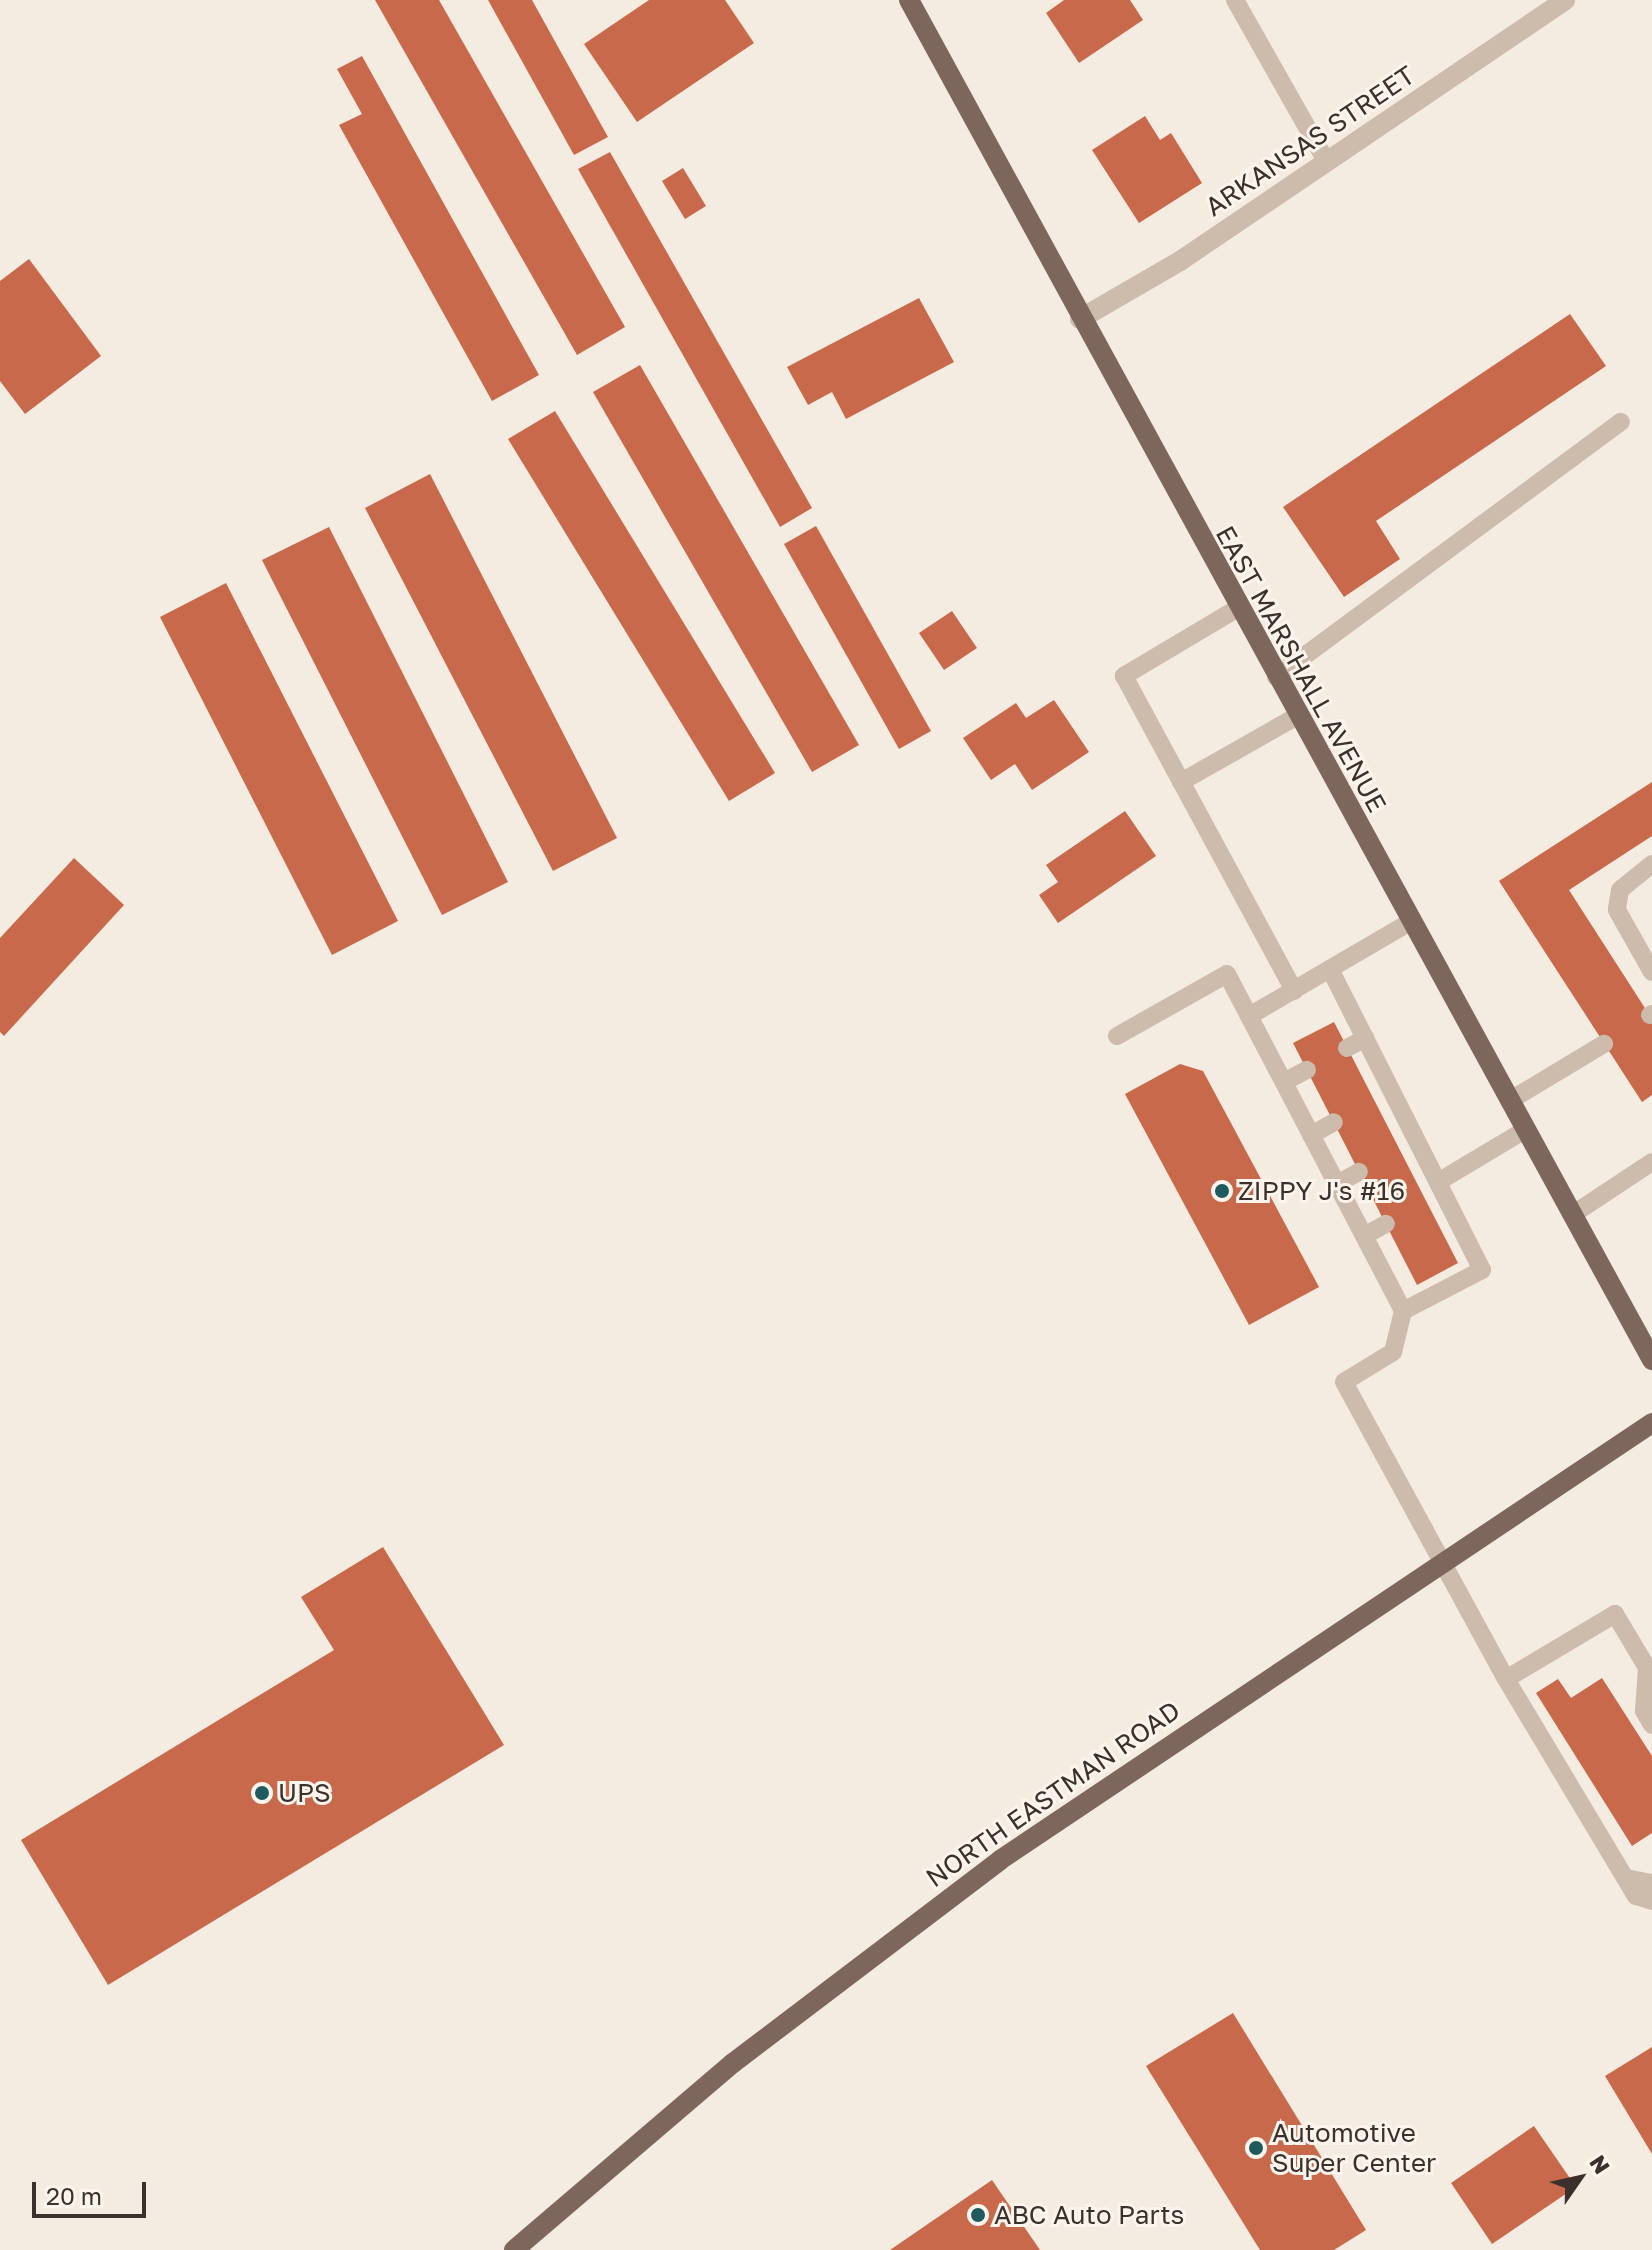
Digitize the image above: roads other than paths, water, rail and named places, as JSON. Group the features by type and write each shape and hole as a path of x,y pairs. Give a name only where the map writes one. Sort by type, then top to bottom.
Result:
{"main road":[{"name":"EAST MARSHALL AVENUE","path":"909,0 1080,319 1652,1360"},
{"name":"NORTH EASTMAN ROAD","path":"514,2250 733,2063 865,1959 1068,1811 1652,1423"}],"street":[{"name":"ARKANSAS STREET","path":"1080,319 1180,261 1565,0"}],"lane":[{"path":"1235,0 1326,161"},
{"path":"1276,677 1621,422"},
{"path":"1238,608 1124,676 1294,991"},
{"path":"1181,782 1297,716"},
{"path":"1652,864 1620,890 1617,910 1652,972"},
{"path":"1249,1016 1410,922"},
{"path":"1330,969 1365,1038 1382,1095 1482,1270 1403,1311"},
{"path":"1117,1036 1227,974 1403,1311 1393,1352 1344,1382 1506,1679 1636,1896 1652,1901"},
{"path":"1347,1048 1365,1038"},
{"path":"1509,1101 1604,1044"},
{"path":"1284,1082 1307,1070"},
{"path":"1311,1135 1334,1122"},
{"path":"1435,1191 1525,1130"},
{"path":"1572,1215 1652,1162"},
{"path":"1337,1184 1359,1172"},
{"path":"1364,1236 1386,1224"},
{"path":"1506,1679 1615,1614 1650,1672 1644,1711 1652,1725"},
{"path":"1626,1878 1652,1883"}],"place":[{"name":"ZIPPY J's #16","path":"1222,1191"},
{"name":"UPS","path":"262,1793"},
{"name":"Automotive Super Center","path":"1256,2148"},
{"name":"ABC Auto Parts","path":"978,2215"}]}
